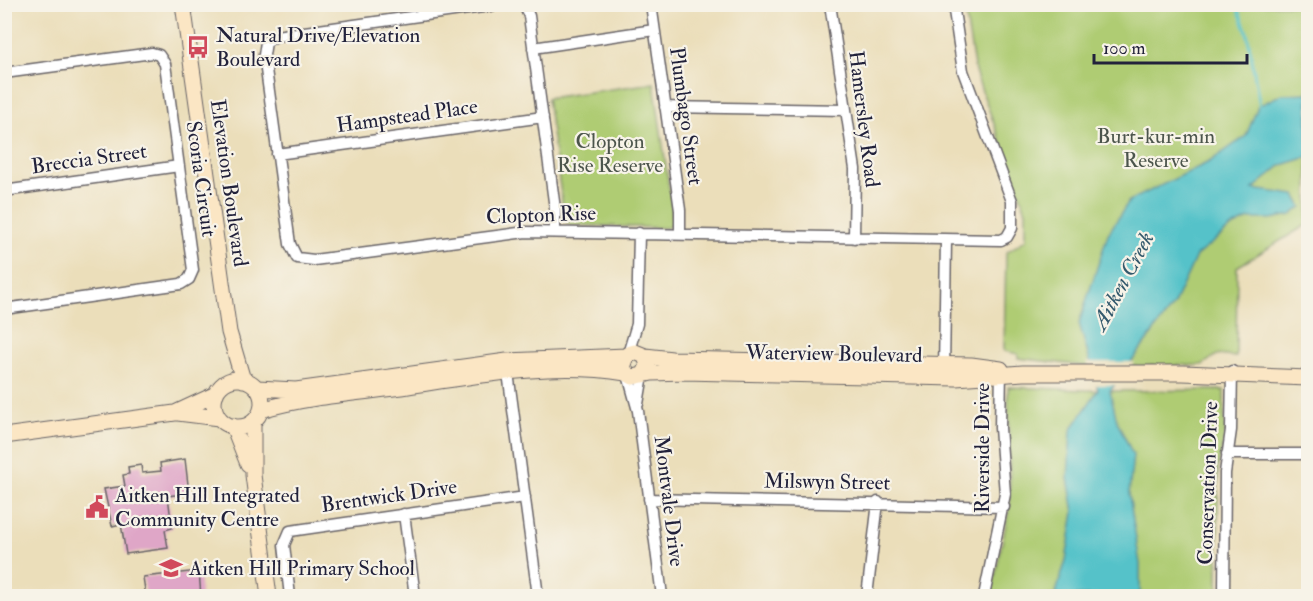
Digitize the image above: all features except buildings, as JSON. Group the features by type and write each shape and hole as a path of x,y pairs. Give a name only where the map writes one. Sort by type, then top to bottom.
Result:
{"street":[{"name":"Elevation Boulevard","path":"183,4 229,332 243,380"},
{"name":"Clopton Rise","path":"504,4 269,39 265,45 264,55 293,254 301,260 501,234 555,232 1001,240 1010,233 1013,219 1009,193 963,70 954,4"},
{"name":"Plumbago Street","path":"651,4 680,210 680,233"},
{"name":"Hamersley Road","path":"830,4 855,169 854,238"},
{"path":"520,5 529,16 555,209 555,232"},
{"path":"533,48 654,30"},
{"name":"Scoria Circuit","path":"4,73 152,53 159,55 165,64 193,270 186,282 4,309"},
{"path":"665,107 846,110"},
{"name":"Hampstead Place","path":"277,154 543,117"},
{"name":"Breccia Street","path":"4,191 179,166"},
{"path":"636,355 623,364 635,374 648,366 636,355 639,233"},
{"path":"944,371 946,240"},
{"name":"Elevation Boulevard","path":"227,382 229,332"},
{"name":"Waterview Boulevard","path":"257,416 296,401 369,386 507,366 636,355 800,368 1023,373 1208,374 1308,369"},
{"path":"507,366 538,597"},
{"name":"Waterview Boulevard","path":"507,366 602,369 635,374 800,368"},
{"name":"Riverside Drive","path":"984,597 1004,507 1006,480 1000,428 1001,372"},
{"name":"Waterview Boulevard","path":"1232,373 1308,378"},
{"name":"Conservation Drive","path":"1224,597 1227,454 1232,373"},
{"name":"Montvale Drive","path":"635,374 662,597"},
{"path":"175,413 216,394 227,382 243,380 257,388 261,396 257,416 253,475 269,597"},
{"name":"Waterview Boulevard","path":"257,388 296,390 369,386"},
{"path":"216,394 214,402 219,418"},
{"path":"4,436 175,413 219,418 233,426 247,425 257,416"},
{"path":"233,426 253,475"},
{"path":"1227,454 1308,454"},
{"name":"Brentwick Drive","path":"290,597 284,544 290,531 525,497"},
{"name":"Milswyn Street","path":"649,498 878,502 1004,507"},
{"path":"867,597 878,502"},
{"path":"404,514 415,597"}],"green space":[{"name":"Burt-kur-min Reserve","path":"964,5 1308,5 1308,224 1237,267 1236,357 1217,355 1202,365 1084,366 1018,358 1018,354 1004,351 1006,253 1026,239 1026,211 975,72"},
{"name":"Clopton Rise Reserve","path":"654,83 674,222 667,228 570,225 562,217 563,208 547,98"},
{"path":"1008,387 1110,391 1224,390 1225,436 1218,466 1218,596 991,596 1010,504"}],"water":[{"name":"Aitken Creek","path":"1308,93 1308,157 1282,165 1253,189 1295,195 1302,207 1291,215 1271,219 1249,219 1232,227 1196,256 1174,304 1110,391 1117,421 1133,455 1129,494 1140,564 1140,596 1055,596 1066,560 1074,512 1068,478 1071,430 1098,390 1079,323 1108,234 1129,201 1209,162 1246,136 1258,106 1282,94"}],"pier":[{"path":"1087,362 1135,362 1118,385 1094,385"}],"waterway":[{"path":"1236,4 1247,32 1260,107"}],"place":[{"name":"Natural Drive/Elevation Boulevard","path":"198,47"},
{"name":"Aitken Hill Integrated Community Centre","path":"97,507"},
{"name":"Aitken Hill Primary School","path":"171,568"}]}
